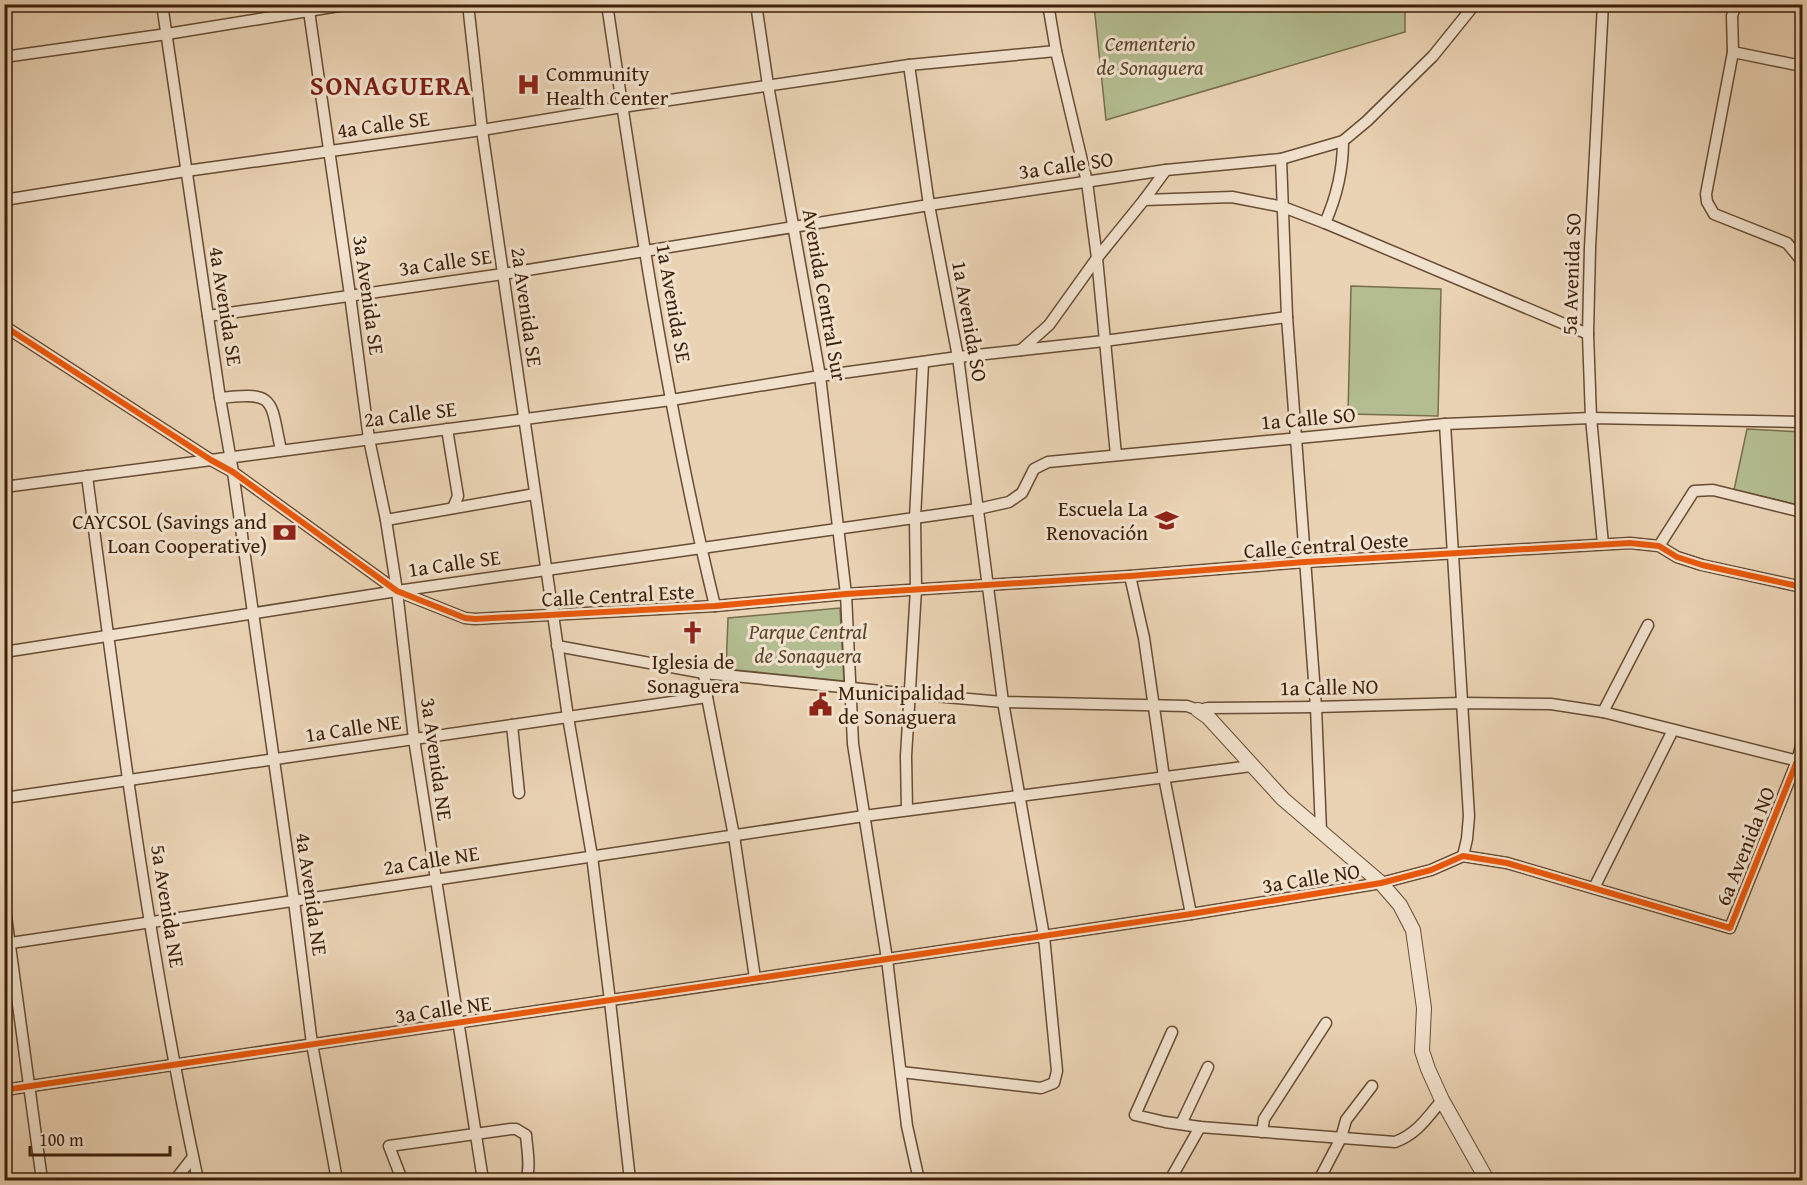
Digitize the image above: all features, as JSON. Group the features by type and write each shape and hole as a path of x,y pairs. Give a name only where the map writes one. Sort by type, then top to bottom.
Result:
{"street":[{"name":"4a Avenida SE","path":"162,4 233,472 252,613"},
{"path":"4,57 167,34 309,8 351,4"},
{"name":"2a Avenida SE","path":"468,4 482,129 557,646 592,856 630,1180"},
{"name":"1a Avenida SE","path":"607,4 671,400 715,606"},
{"name":"Avenida Central Sur","path":"756,4 768,85 820,376 846,594 853,744 887,959 907,1126 919,1180"},
{"path":"1048,4 1056,51 1087,182 1097,258 1116,455"},
{"path":"1325,223 1340,183 1343,141 1367,121 1433,56 1475,4"},
{"name":"5a Avenida SO","path":"1603,4 1590,248 1588,334 1591,418 1603,544"},
{"path":"1736,4 1732,16 1733,52 1706,194 1707,202 1714,214 1787,243 1803,261"},
{"name":"3a Avenida SE","path":"309,8 369,439 386,520 397,591"},
{"name":"4a Calle SE","path":"4,200 186,171 909,65 1056,51"},
{"path":"1733,52 1803,66"},
{"name":"1a Avenida SO","path":"901,1072 1041,1088 1054,1083 1057,1071 1044,936 1003,702 958,357 929,205 909,65"},
{"name":"3a Calle SO","path":"794,228 929,205 1166,170 1281,159 1343,141"},
{"path":"1281,159 1287,317 1316,707 1320,831"},
{"path":"1020,350 1048,325 1166,170"},
{"path":"1144,201 1232,197 1283,207 1588,334"},
{"name":"3a Calle SE","path":"208,316 503,274 794,228"},
{"name":"2a Calle SE","path":"4,487 671,400 958,357 1287,317"},
{"name":"Calle Central Este","path":"4,326 233,472 397,591 465,618 715,606 846,594"},
{"path":"907,810 906,756 916,590 915,518 923,363"},
{"path":"220,398 246,394 264,398 271,408 280,450"},
{"name":"1a Calle SO","path":"838,528 978,509 1009,502 1022,493 1034,469 1048,462 1445,424 1591,418 1803,422"},
{"path":"1445,424 1469,816 1463,856 1507,863 1594,888 1673,730"},
{"path":"447,429 458,496 453,508"},
{"name":"5a Avenida NE","path":"87,476 108,636 151,922 174,1065 198,1180"},
{"path":"1659,546 1694,491 1713,490 1803,512"},
{"path":"386,520 535,494"},
{"name":"1a Calle SE","path":"4,652 397,591 838,528"},
{"name":"Calle Central Oeste","path":"846,594 1305,562 1630,543 1659,546 1677,557 1702,565 1803,587"},
{"path":"1130,576 1144,638 1164,777 1191,914"},
{"name":"3a Avenida NE","path":"397,591 414,739 483,1180"},
{"name":"4a Avenida NE","path":"252,613 294,901 312,1044 338,1180"},
{"path":"1603,712 1648,626"},
{"path":"557,646 705,673 850,687"},
{"path":"705,673 707,697 734,836 755,978"},
{"name":"1a Calle NO","path":"850,687 1003,702 1187,706 1198,710 1461,703 1551,705 1603,712 1800,762"},
{"name":"1a Calle NE","path":"4,798 707,697"},
{"path":"1198,710 1208,717 1283,799 1381,883 1400,904 1413,930 1424,1008 1422,1051 1442,1100 1487,1180"},
{"path":"512,725 519,793"},
{"name":"6a Avenida NO","path":"1594,888 1730,928 1800,762 1803,742"},
{"name":"2a Calle NE","path":"7,944 864,816 1251,765"},
{"name":"3a Calle NO","path":"887,959 1381,883 1431,870 1463,856"},
{"path":"4,902 7,944 30,1086 42,1180"},
{"name":"3a Calle NE","path":"4,1090 887,959"},
{"path":"1262,1132 1264,1119 1326,1023"},
{"path":"1172,1032 1135,1115 1200,1127 1395,1142 1408,1138 1416,1132 1442,1100"},
{"path":"1180,1124 1208,1068"},
{"path":"1319,1180 1341,1138 1346,1120 1372,1086"},
{"path":"1170,1180 1200,1127"},
{"path":"402,1180 389,1146 516,1129 526,1135 528,1155 526,1180"},
{"path":"175,1180 193,1157"}],"green space":[{"name":"Cementerio de Sonaguera","path":"1094,5 1405,5 1405,32 1106,120"},
{"path":"1351,286 1441,289 1438,416 1348,414"},
{"path":"1747,429 1802,432 1802,506 1734,490"},
{"name":"Parque Central de Sonaguera","path":"840,608 844,681 726,669 728,618"}],"cycle path":[{"path":"4,326 233,472 397,591 465,618 715,606 846,594 1305,562 1630,543 1659,546 1677,557 1702,565 1802,587"},
{"path":"4,1090 1191,914 1381,883 1431,870 1463,856 1507,863 1730,928 1797,761 1802,742"}],"place":[{"name":"Community Health Center","path":"528,85"},
{"name":"Escuela La Renovación","path":"1166,520"},
{"name":"CAYCSOL (Savings and Loan Cooperative)","path":"285,533"},
{"name":"Iglesia de Sonaguera","path":"693,633"},
{"name":"Municipalidad de Sonaguera","path":"820,704"}],"district":[{"name":"SONAGUERA","path":"391,85"}]}
